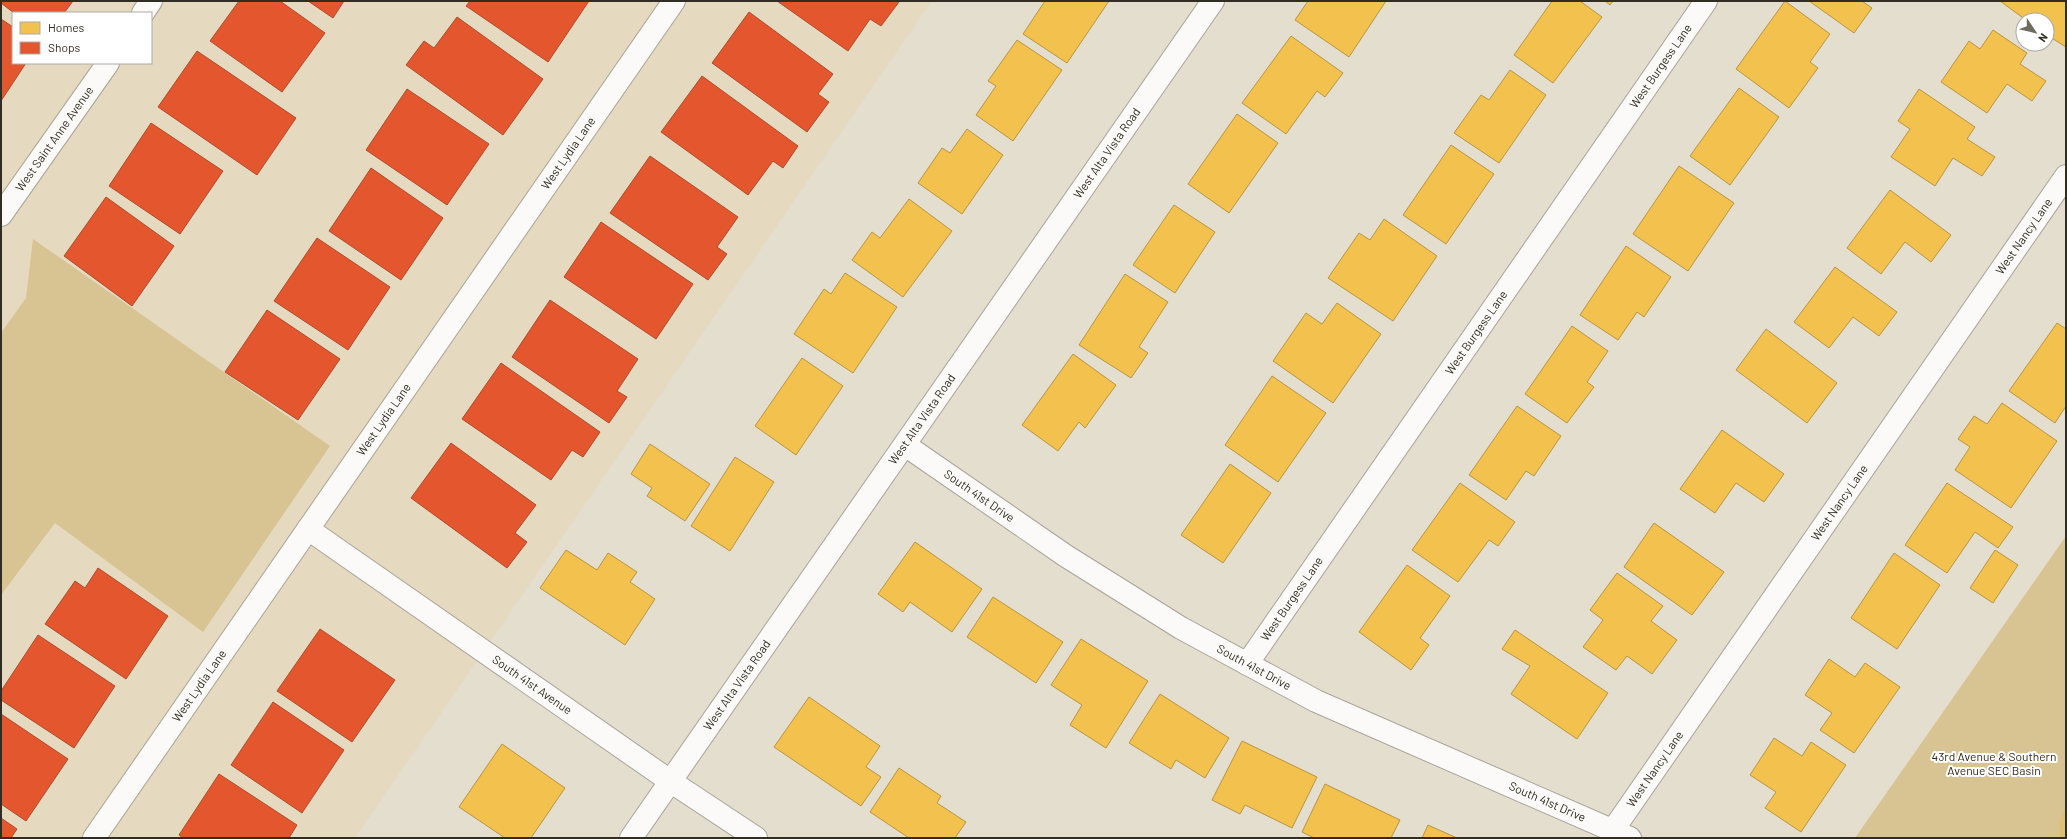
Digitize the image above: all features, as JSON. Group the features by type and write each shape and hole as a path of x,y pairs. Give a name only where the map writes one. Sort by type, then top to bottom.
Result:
{"street":[{"path":"143,12 151,1"},
{"name":"West Lydia Lane","path":"94,838 674,1"},
{"name":"West Alta Vista Road","path":"631,838 1213,1"},
{"name":"West Burgess Lane","path":"1247,664 1706,1"},
{"name":"West Saint Anne Avenue","path":"1,215 107,64"},
{"name":"West Nancy Lane","path":"1621,834 2066,176"},
{"name":"South 41st Drive","path":"904,445 1072,561 1181,628 1247,664 1316,701 1621,834"},
{"name":"South 41st Avenue","path":"308,529 670,781 756,838"}],"shaded area":[{"path":"1,1 932,1 355,838 1,838"},
{"path":"2066,808 2066,838 2060,838 2059,822"}],"green space":[{"path":"33,239 330,446 203,632 55,523 1,595 1,333 26,298"},
{"name":"43rd Avenue & Southern Avenue SEC Basin","path":"2066,536 2066,838 1855,838"}],"building: Homes":[{"path":"1045,1 1109,1 1067,63 1023,34"},
{"path":"1308,1 1386,1 1349,57 1295,20"},
{"path":"1552,1 1580,1 1602,17 1553,83 1514,55"},
{"path":"1605,1 1613,1 1610,5"},
{"path":"1785,1 1830,34 1810,62 1818,68 1789,108 1736,69"},
{"path":"1809,1 1862,1 1872,8 1854,33"},
{"path":"2000,1 2066,1 2066,47 2055,40 2055,12 2015,12"},
{"path":"1993,30 2015,45 2015,52 2027,53 2020,64 2046,81 2032,101 2007,84 1987,113 1941,82 1969,41 1980,49"},
{"path":"1291,36 1343,73 1325,97 1317,91 1286,134 1242,103"},
{"path":"1017,40 1062,70 1013,141 976,115 996,86 988,81"},
{"path":"1510,70 1546,95 1499,163 1454,133 1481,95 1489,100"},
{"path":"1739,88 1779,117 1730,185 1690,156"},
{"path":"1919,89 1975,127 1967,139 1995,157 1982,176 1953,158 1935,186 1891,157 1910,129 1898,121"},
{"path":"1237,114 1278,143 1229,213 1188,184"},
{"path":"967,129 1003,155 962,214 918,183 942,148 950,153"},
{"path":"1451,145 1494,174 1446,244 1403,215"},
{"path":"1679,166 1734,203 1688,271 1633,234"},
{"path":"1890,190 1951,235 1931,262 1905,242 1881,274 1847,248"},
{"path":"909,199 952,231 903,297 852,260 872,232 880,238"},
{"path":"1174,205 1215,232 1175,293 1133,265"},
{"path":"1384,219 1437,256 1393,321 1328,278 1359,233 1370,240"},
{"path":"1626,246 1671,277 1644,317 1637,312 1618,340 1580,315"},
{"path":"1835,267 1897,312 1879,336 1853,317 1829,348 1794,322"},
{"path":"845,273 897,307 853,373 794,334 824,289 831,294"},
{"path":"1125,274 1168,302 1139,347 1148,353 1131,378 1079,345"},
{"path":"1337,303 1381,334 1333,403 1273,361 1306,313 1322,324"},
{"path":"2057,323 2066,329 2066,406 2055,423 2009,391"},
{"path":"1572,326 1608,351 1587,382 1594,387 1567,423 1525,394"},
{"path":"1766,329 1837,383 1807,423 1736,370"},
{"path":"1073,354 1116,385 1085,428 1079,422 1058,451 1022,425"},
{"path":"802,358 843,386 796,455 755,426"},
{"path":"1272,376 1326,413 1278,482 1225,445"},
{"path":"2002,403 2057,441 2011,508 1955,470 1970,447 1958,439 1974,416 1987,424"},
{"path":"1517,406 1561,436 1534,476 1526,471 1506,500 1469,475"},
{"path":"1722,430 1784,474 1764,502 1736,483 1715,513 1680,489"},
{"path":"650,444 710,484 685,521 647,496 652,488 631,474"},
{"path":"735,457 774,482 730,551 691,526"},
{"path":"1230,464 1271,493 1223,563 1181,535"},
{"path":"1460,483 1515,522 1498,546 1489,540 1458,582 1412,550"},
{"path":"1947,483 2013,527 1998,548 1975,532 1947,573 1905,545"},
{"path":"1654,523 1724,572 1692,615 1624,567"},
{"path":"915,542 982,589 952,632 910,602 903,612 878,594"},
{"path":"566,550 597,570 608,553 637,572 630,582 655,599 625,645 540,588"},
{"path":"1995,550 2018,565 1993,603 1970,588"},
{"path":"1894,553 1940,585 1897,649 1851,618"},
{"path":"1407,565 1450,596 1420,638 1429,645 1411,670 1359,632"},
{"path":"1617,573 1663,606 1651,621 1677,640 1652,674 1627,656 1616,670 1583,647 1603,620 1590,610"},
{"path":"993,597 1063,642 1036,683 967,637"},
{"path":"1515,630 1608,693 1577,739 1511,694 1530,666 1502,649"},
{"path":"1081,639 1148,681 1106,748 1070,725 1082,705 1051,685"},
{"path":"1829,659 1855,677 1865,663 1900,687 1854,753 1820,730 1832,713 1805,695"},
{"path":"1160,694 1229,738 1205,778 1176,760 1171,769 1129,743"},
{"path":"809,697 880,746 866,767 881,777 861,806 774,747"},
{"path":"1774,738 1802,756 1811,742 1846,765 1801,832 1765,808 1776,792 1750,775"},
{"path":"1242,741 1317,777 1292,828 1245,805 1240,814 1212,800"},
{"path":"502,744 565,788 531,838 505,838 459,807"},
{"path":"899,768 941,796 937,803 966,822 955,838 909,838 870,812"},
{"path":"1325,784 1400,820 1391,838 1314,838 1302,832"},
{"path":"1428,825 1457,838 1422,838"}],"building: Shops":[{"path":"1,1 73,1 65,12 13,12 1,3"},
{"path":"239,1 280,1 325,33 282,92 210,41"},
{"path":"308,1 344,1 333,18"},
{"path":"470,1 589,1 548,62 466,6"},
{"path":"777,1 899,2 881,26 870,19 848,51"},
{"path":"749,12 833,74 818,94 829,102 807,132 712,63"},
{"path":"457,17 543,79 503,135 406,65 424,41 434,48"},
{"path":"1,19 12,26 12,64 25,64 1,101"},
{"path":"197,51 296,118 257,175 158,107"},
{"path":"702,76 798,146 783,168 773,161 748,195 661,132"},
{"path":"407,89 489,144 447,205 366,150"},
{"path":"151,123 223,171 180,234 109,186"},
{"path":"650,156 738,217 717,247 727,254 708,280 610,213"},
{"path":"371,168 443,218 401,280 329,231"},
{"path":"106,197 174,246 132,306 64,256"},
{"path":"601,222 693,284 656,339 564,277"},
{"path":"317,238 390,287 348,350 274,301"},
{"path":"550,300 638,359 617,391 627,397 609,423 512,357"},
{"path":"267,310 340,359 298,420 225,372"},
{"path":"501,363 600,432 583,457 572,450 551,480 462,419"},
{"path":"451,443 536,505 515,533 527,542 507,568 411,498"},
{"path":"98,568 168,616 126,679 45,624 75,581 85,588"},
{"path":"320,629 395,680 352,742 277,691"},
{"path":"38,635 115,686 74,748 1,700 1,691"},
{"path":"273,702 344,750 302,813 231,765"},
{"path":"1,714 68,759 26,821 1,804"},
{"path":"219,774 297,825 289,838 183,838 179,835"},
{"path":"1,818 17,829 11,838 1,838"}]}
